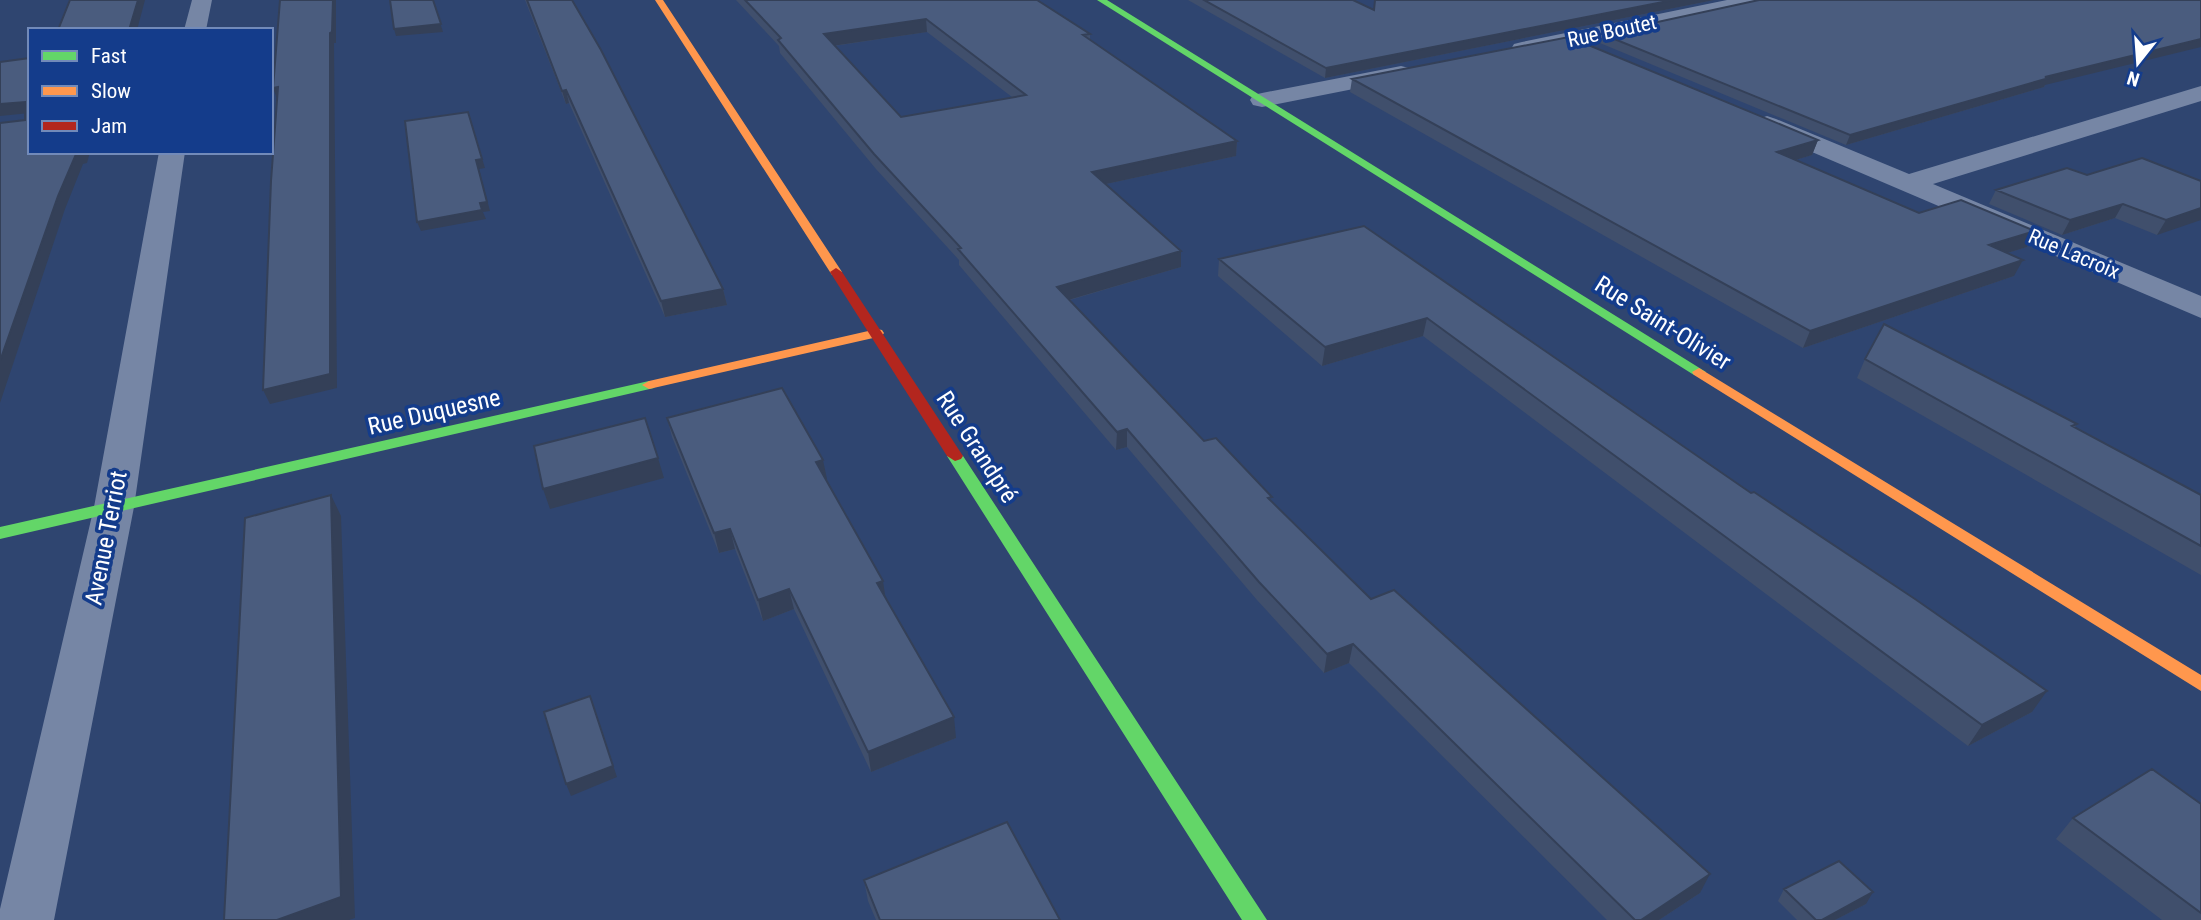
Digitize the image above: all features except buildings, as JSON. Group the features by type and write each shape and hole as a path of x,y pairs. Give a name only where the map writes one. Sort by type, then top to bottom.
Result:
{"street":[{"path":"195,28 202,0"},
{"name":"Rue Grandpré","path":"659,0 1255,920"},
{"name":"Rue Saint-Olivier","path":"1101,0 2201,684"},
{"name":"Rue Boutet","path":"1502,53 1756,0"},
{"path":"1568,40 1606,56"},
{"path":"1262,100 1422,69"},
{"path":"1909,183 2201,93"},
{"name":"Rue Lacroix","path":"1745,114 2201,308"},
{"name":"Avenue Terriot","path":"26,920 114,507 172,154"},
{"name":"Rue Duquesne","path":"0,533 877,333"}],"traffic: fast":[{"path":"1101,0 1699,372"},
{"path":"0,533 649,385"},
{"path":"955,456 1255,920"}],"traffic: slow":[{"path":"659,0 836,272"},
{"path":"649,385 877,333"},
{"path":"1699,372 2201,684"}],"traffic: jam":[{"path":"836,272 955,456"}]}
